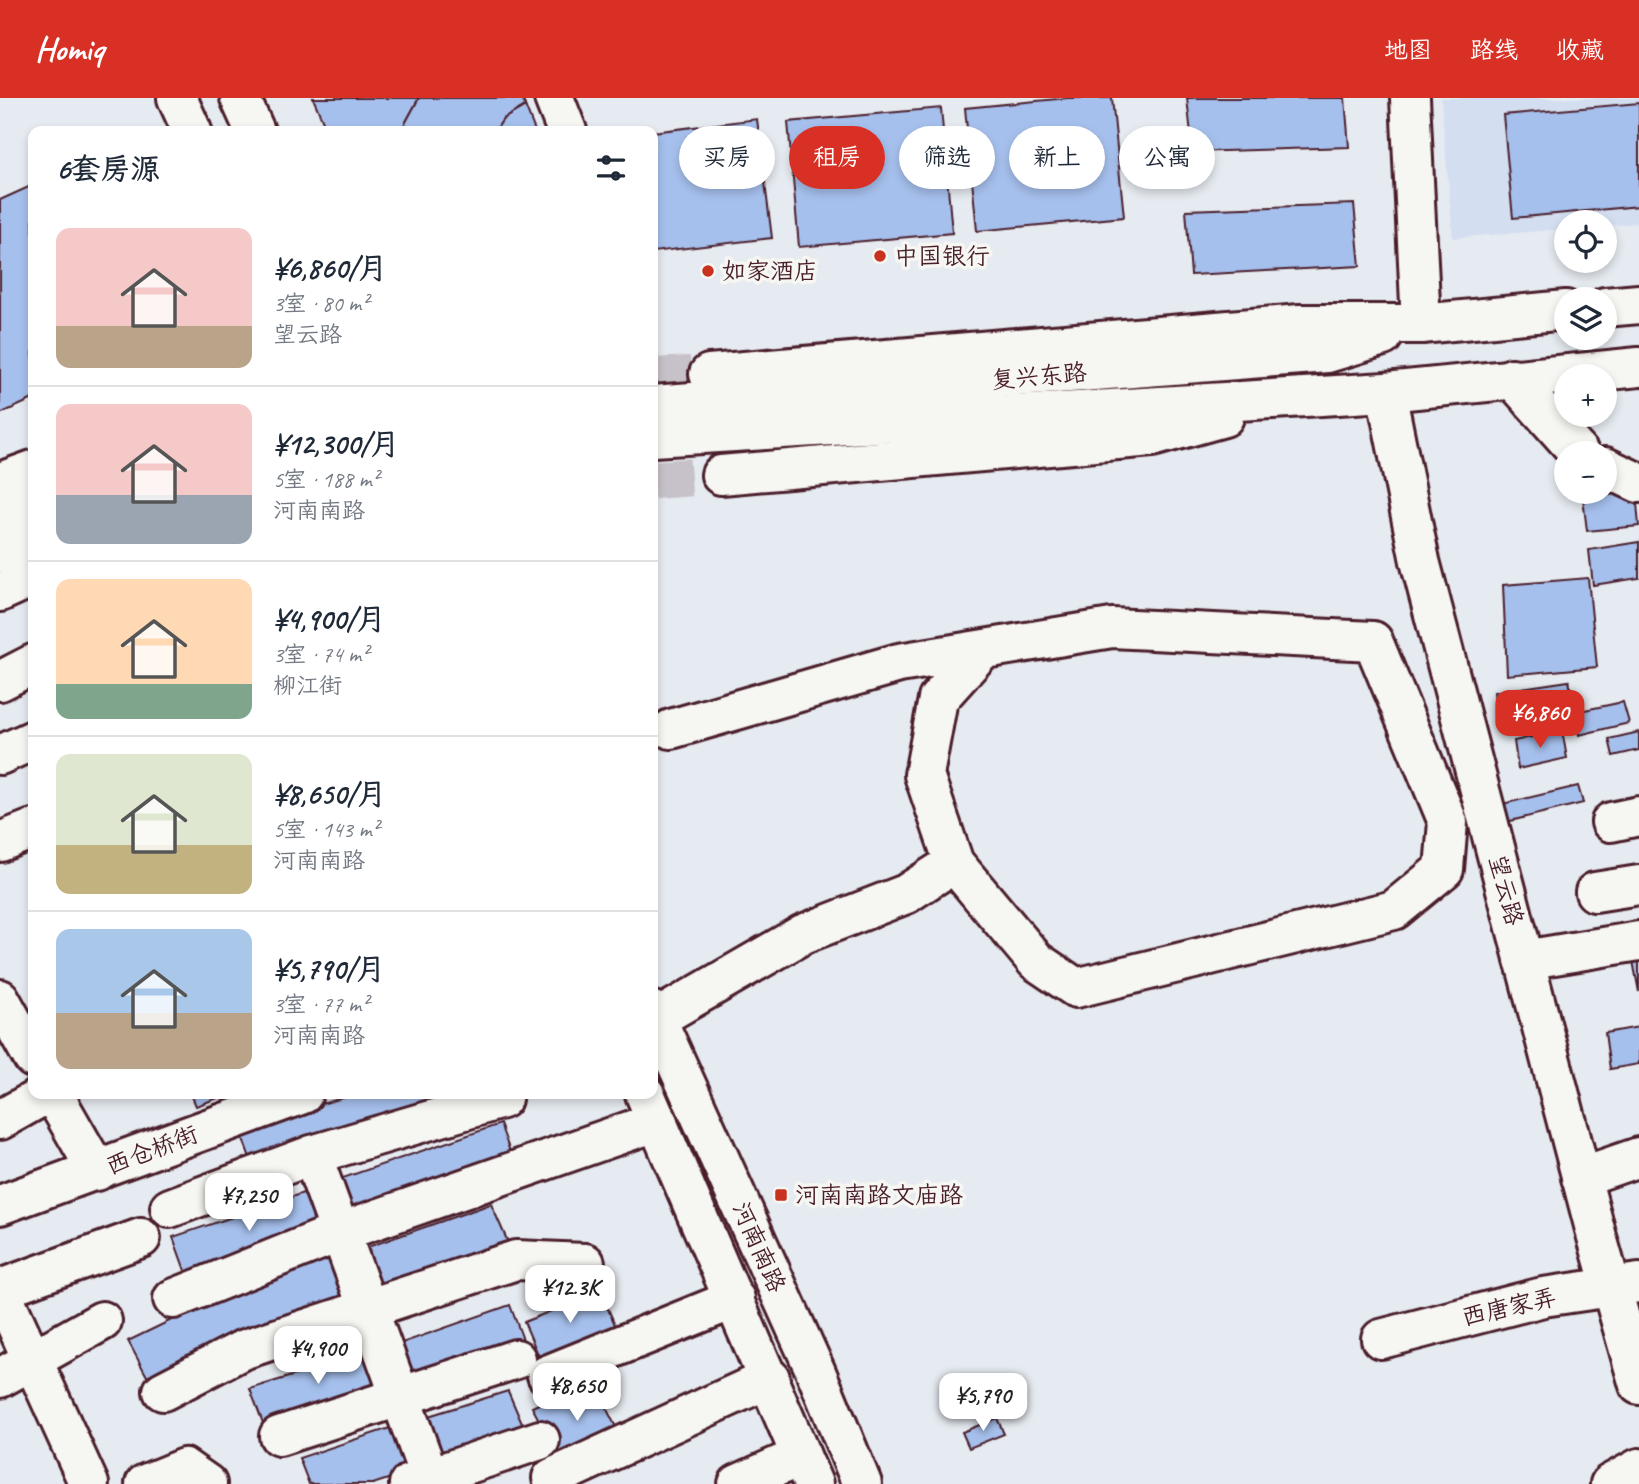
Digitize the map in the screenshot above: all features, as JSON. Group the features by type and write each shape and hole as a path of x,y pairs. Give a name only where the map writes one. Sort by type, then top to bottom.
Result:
{"main road":[{"path":"177,98 190,126"},
{"path":"240,98 253,126"},
{"path":"554,98 565,126"},
{"path":"1410,98 1421,324"},
{"path":"1617,306 1639,304"},
{"name":"复兴东路","path":"709,374 1300,324 1421,324 1554,311"},
{"name":"复兴东路","path":"658,405 1327,353 1421,324"},
{"name":"复兴东路","path":"658,437 1386,392 1639,367"},
{"path":"1512,378 1568,441"},
{"name":"望云路","path":"1386,392 1420,561 1581,1177 1625,1286 1639,1385"},
{"name":"复兴东路","path":"721,475 1152,438 1297,397"},
{"path":"0,482 28,472"},
{"path":"1617,473 1639,483"},
{"path":"0,519 28,510"},
{"path":"0,552 28,541"},
{"path":"0,592 28,578"},
{"path":"671,729 899,663 1112,628 1373,641 1448,822 1444,869 1394,910 1076,989 1036,961 954,863 924,775 938,699 982,650"},
{"path":"0,681 28,667"},
{"path":"0,755 28,742"},
{"path":"0,842 28,831"},
{"path":"658,1013 803,934 906,894 954,863"},
{"path":"1595,892 1639,885"},
{"path":"1524,960 1639,941"},
{"path":"5,1020 28,1051"},
{"name":"河南南路","path":"658,1024 815,1370 862,1484"},
{"path":"0,1120 37,1099"},
{"path":"56,1099 97,1171"},
{"name":"西仓桥街","path":"0,1205 290,1099"},
{"path":"170,1208 312,1155 502,1099"},
{"path":"173,1298 651,1107"},
{"name":"河南南路","path":"651,1107 770,1378 807,1470"},
{"path":"312,1155 399,1395 423,1481 540,1440"},
{"path":"1581,1177 1639,1157"},
{"path":"89,1484 34,1358 0,1289 141,1238"},
{"path":"163,1391 242,1350 516,1260 585,1263"},
{"name":"西唐家弄","path":"1381,1339 1543,1297 1625,1286"},
{"path":"279,1436 399,1395 531,1367 735,1299"},
{"path":"0,1378 102,1321"},
{"path":"552,1478 770,1378"},
{"path":"145,1484 184,1468 207,1484"},
{"path":"1610,1484 1639,1468"},
{"path":"738,1484 807,1470"}],"shaded area":[{"path":"1441,98 1639,98 1639,223 1617,225 1617,210 1554,210 1554,230 1453,238"}],"building":[{"path":"313,98 522,98 533,126 325,126"},
{"path":"419,98 522,98 525,106 503,119 498,126 404,126"},
{"path":"419,98 522,98 525,106 503,119 498,126 404,126"},
{"path":"1068,98 1112,98 1119,189 1121,189 1124,217 977,231 973,189 995,189 995,126 967,126 965,108"},
{"path":"1187,98 1345,98 1349,147 1215,151 1215,126 1190,126"},
{"path":"1639,103 1639,206 1554,210 1554,214 1513,218 1503,115"},
{"path":"941,108 943,126 899,126 899,189 948,189 952,233 799,247 794,189 885,189 885,126 789,126 789,133 788,122"},
{"path":"757,119 758,126 701,126"},
{"path":"679,129 679,189 766,189 772,238 658,251 658,131"},
{"path":"28,187 28,401 0,414 0,200"},
{"path":"1354,204 1360,266 1191,275 1186,210"},
{"path":"1636,492 1639,526 1587,531 1584,504 1617,504 1617,494"},
{"path":"1639,542 1639,578 1593,585 1589,550"},
{"path":"1588,578 1597,667 1507,675 1503,585"},
{"path":"1569,681 1575,709 1498,721 1494,692"},
{"path":"1623,702 1629,723 1579,735 1575,712"},
{"path":"1562,730 1567,758 1518,769 1514,741"},
{"path":"1639,732 1639,750 1613,756 1609,739"},
{"path":"1578,786 1583,803 1494,825 1490,807"},
{"path":"1639,960 1639,992 1633,961"},
{"path":"1639,1027 1639,1064 1610,1069 1605,1033"},
{"path":"193,1099 215,1099 196,1106"},
{"path":"339,1099 474,1099 253,1166 241,1133"},
{"path":"500,1124 513,1160 347,1220 334,1181"},
{"path":"312,1190 325,1227 187,1276 173,1237"},
{"path":"491,1204 511,1249 375,1291 359,1250"},
{"path":"337,1256 352,1300 150,1382 128,1341 217,1298"},
{"path":"600,1291 617,1329 540,1359 524,1322"},
{"path":"510,1305 525,1345 404,1381 393,1346"},
{"path":"375,1350 386,1383 263,1423 250,1389"},
{"path":"592,1380 622,1439 565,1468 532,1407"},
{"path":"508,1391 526,1433 437,1463 419,1419"},
{"path":"997,1418 1004,1434 969,1448 962,1432"},
{"path":"402,1424 418,1469 373,1484 309,1484 299,1458"}],"tunnel":[{"path":"658,377 709,374"},
{"path":"658,480 721,475"}],"place":[{"name":"中国银行","path":"880,256"},
{"name":"如家酒店","path":"708,271"},
{"name":"河南南路文庙路","path":"781,1195"}]}
